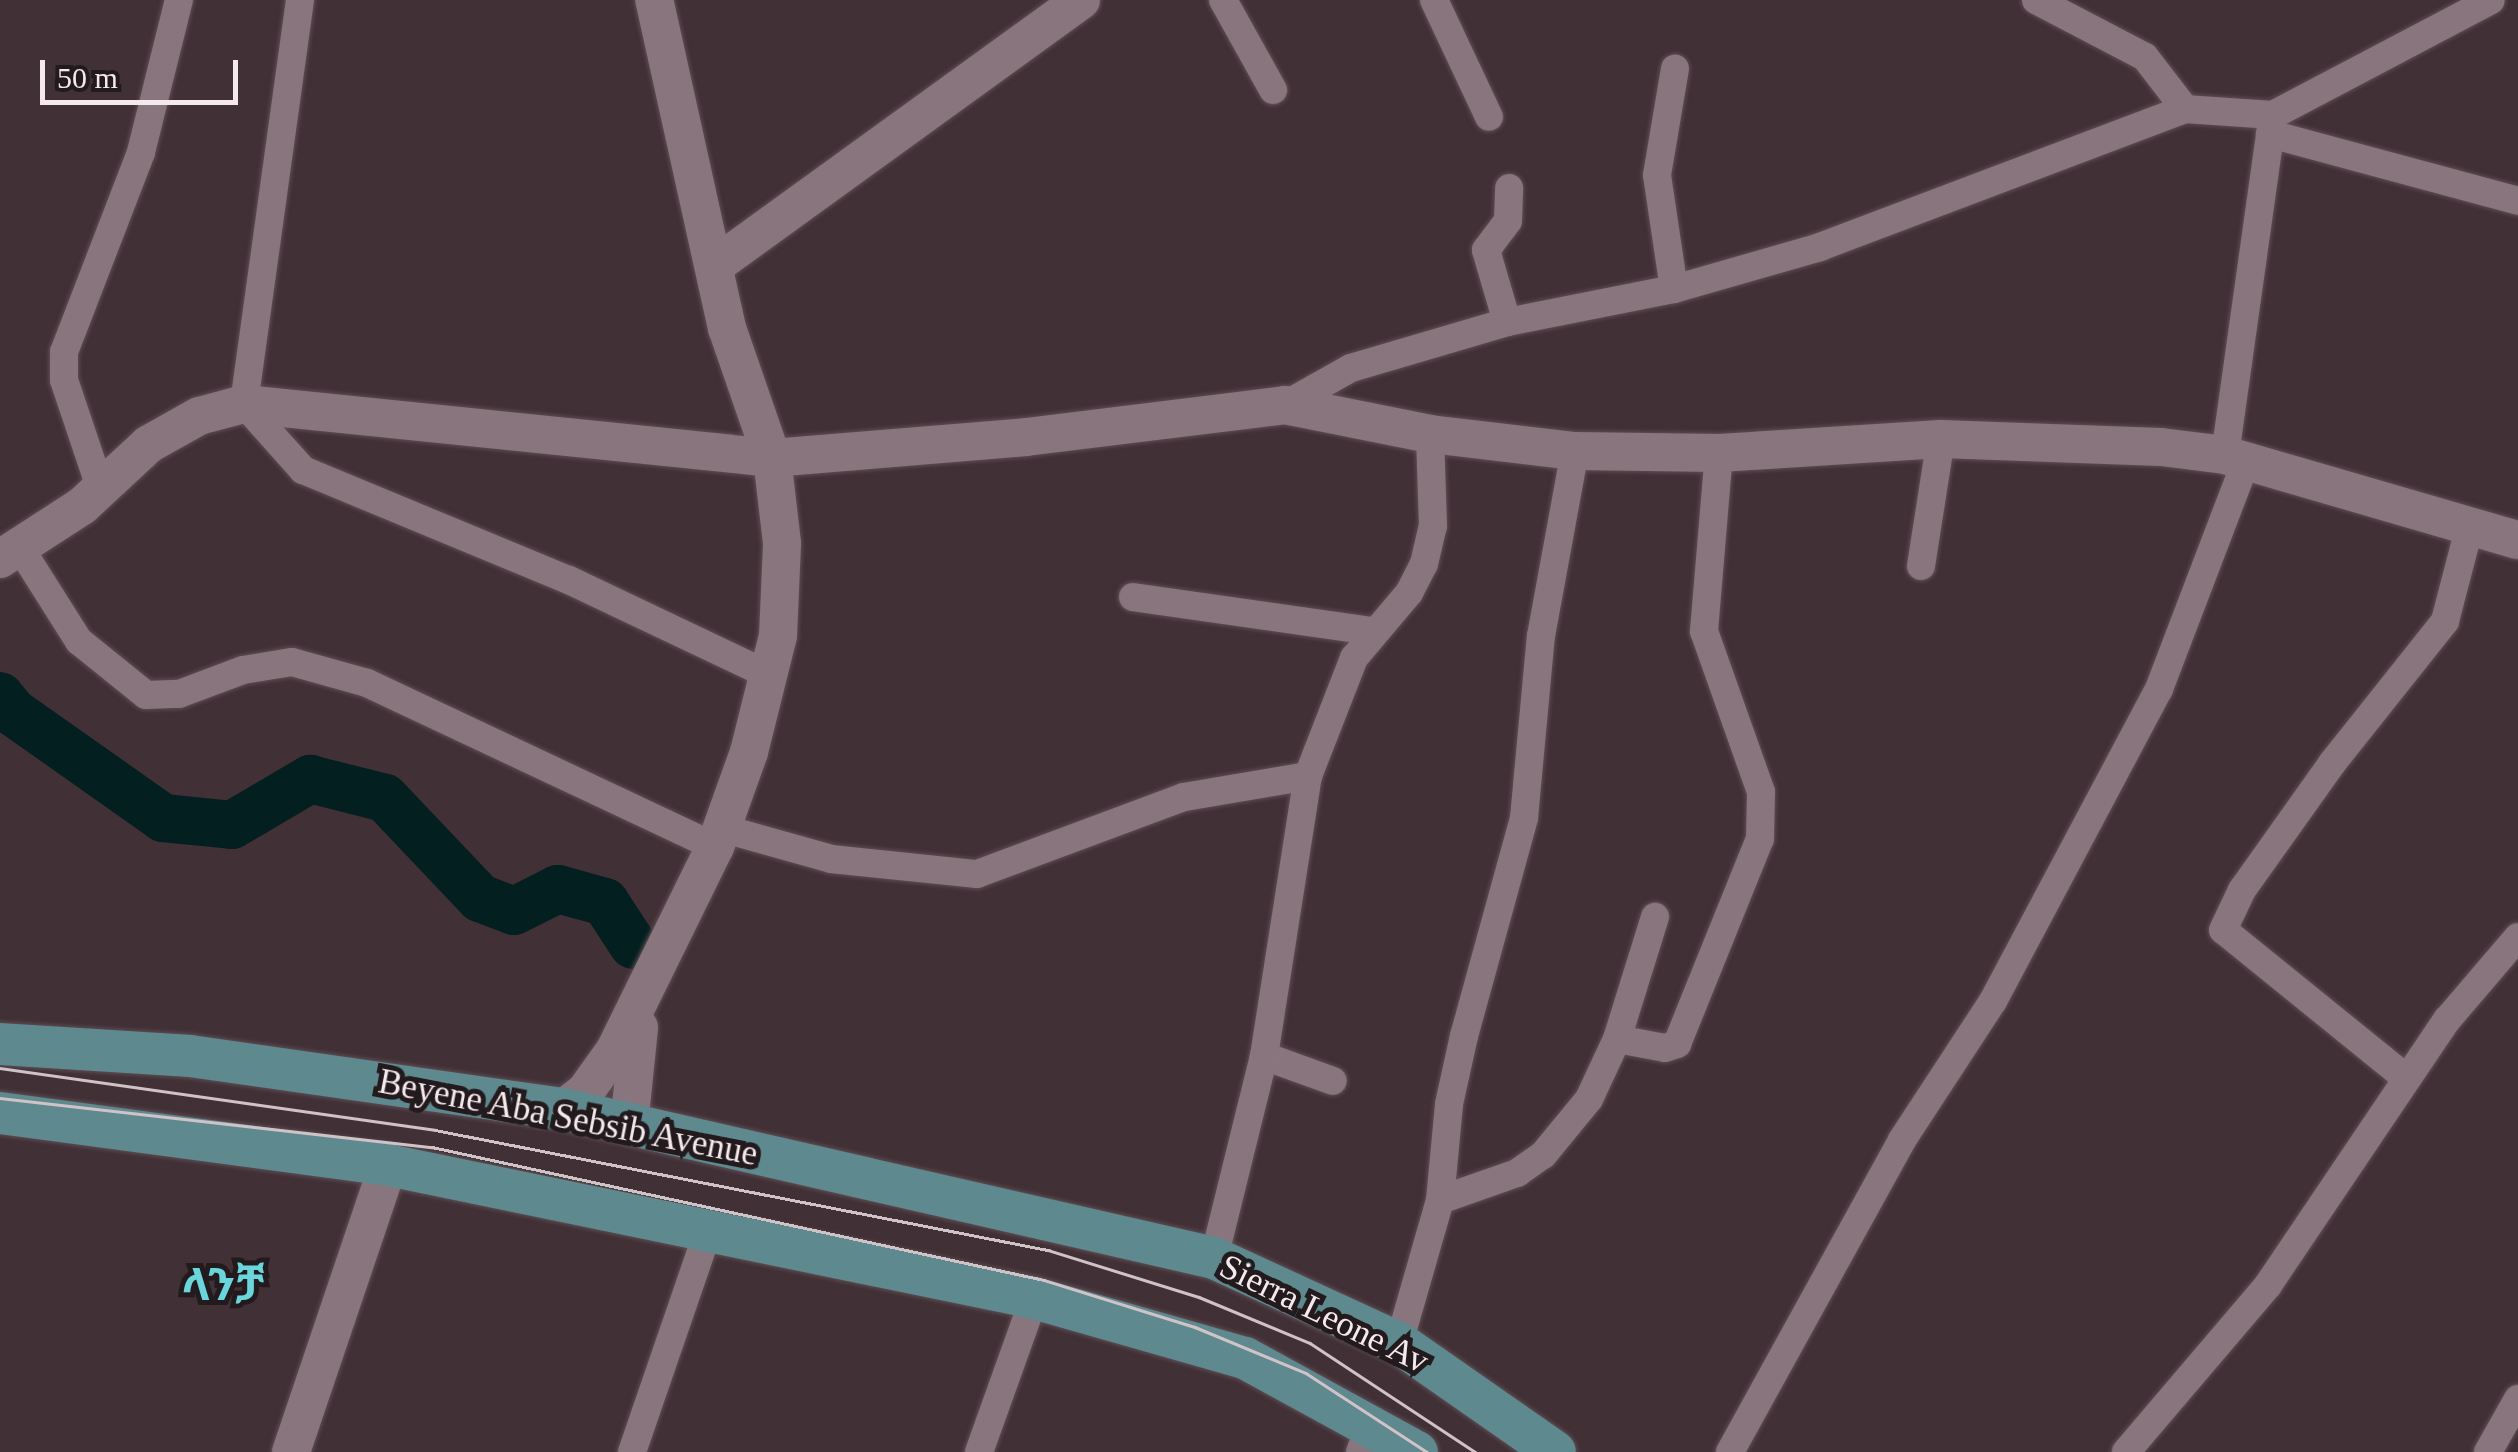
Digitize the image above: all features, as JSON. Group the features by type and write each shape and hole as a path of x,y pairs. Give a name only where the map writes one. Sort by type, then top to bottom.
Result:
{"main road":[{"name":"Beyene Aba Sebsib Avenue","path":"0,1044 190,1056 563,1109 1071,1222"},
{"path":"0,1112 388,1166 1034,1298 1245,1358 1365,1438 1416,1452"},
{"name":"Sierra Leone Av","path":"1071,1222 1214,1258 1399,1343 1555,1452"}],"street":[{"path":"101,490 64,380 64,352 141,152 180,0"},
{"path":"300,0 244,404 303,470 568,580 772,676"},
{"path":"563,1109 602,1072 649,987 718,838 772,676 782,543 772,458 727,328 654,0"},
{"path":"714,266 1081,0"},
{"path":"1224,0 1272,90"},
{"path":"1434,0 1489,117"},
{"path":"2036,0 2145,57 2184,109"},
{"path":"2272,125 2491,0"},
{"path":"1674,289 1656,189 1675,69"},
{"path":"1285,405 1351,368 1507,322 1674,289 1820,248 2184,109 2272,125 2518,201"},
{"path":"1730,1452 1902,1140 1992,1001 2159,689 2235,458 2272,125"},
{"path":"1507,322 1486,250 1508,221 1509,188"},
{"path":"1308,776 1184,798 977,874 830,859 718,838 367,683 292,662 243,670 179,694 146,695 79,642 11,555 101,490 150,444 199,416 244,404 772,458 1026,437 1285,405 1430,434 1575,451 1719,453 1941,439 2235,458 2518,540"},
{"path":"1214,1258 1264,1056 1308,776 1338,689 1371,631 1410,593 1424,564 1433,526 1430,434"},
{"path":"1921,566 1941,439"},
{"path":"1399,1343 1440,1200 1456,1070 1524,818 1541,636 1575,451"},
{"path":"1617,1039 1665,1048 1686,1033 1766,815 1704,631 1719,453"},
{"path":"2406,1078 2223,930 2242,890 2322,778 2446,620 2470,525"},
{"path":"1133,597 1371,631"},
{"path":"1440,1200 1517,1172 1542,1155 1588,1100 1617,1039 1656,917"},
{"path":"2126,1452 2268,1285 2328,1205 2406,1078 2518,937"},
{"path":"629,1125 633,1052 649,987"},
{"path":"1264,1056 1332,1081"},
{"path":"291,1452 388,1166"},
{"path":"632,1452 708,1231"},
{"path":"980,1452 1034,1298"},
{"path":"2488,1452 2518,1399"}],"waterway":[{"path":"0,696 13,712 163,818 232,825 310,779 385,798 480,898 514,911 558,889 605,902 633,945"}],"tram line":[{"path":"0,1068 435,1130 1048,1250 1199,1297 1310,1343 1475,1452"},
{"path":"0,1098 432,1147 1044,1280 1195,1327 1306,1373 1427,1452"}],"district":[{"name":"ላንቻ","path":"223,1286"}]}
